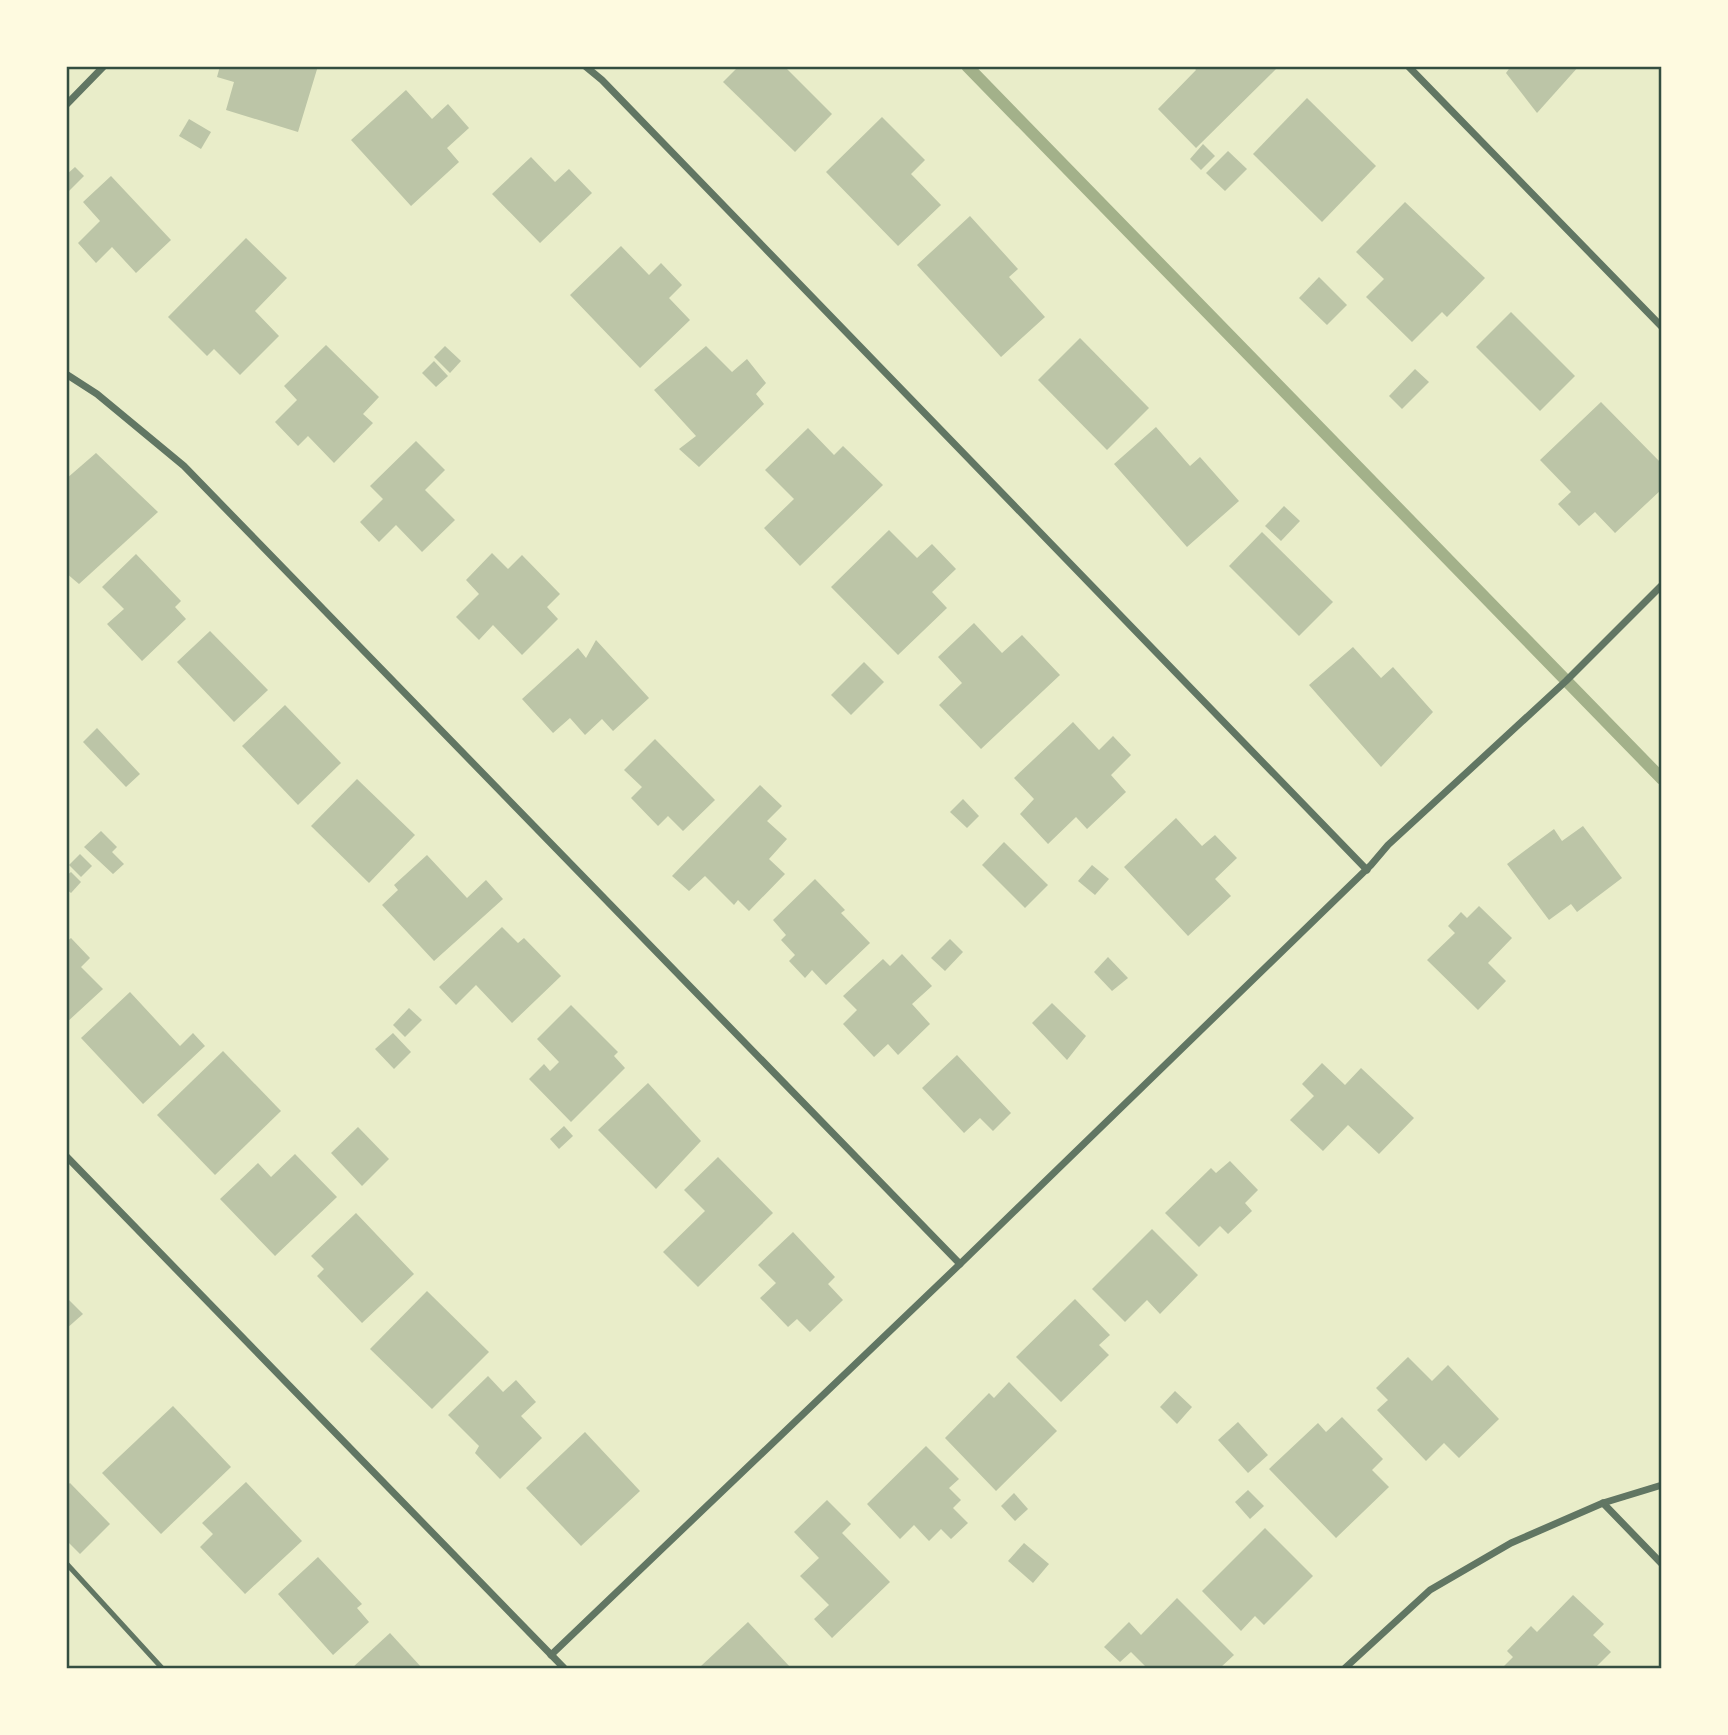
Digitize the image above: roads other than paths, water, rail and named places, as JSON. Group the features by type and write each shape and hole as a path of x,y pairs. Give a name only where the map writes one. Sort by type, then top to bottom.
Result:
{"street":[{"path":"66,105 104,66"},
{"path":"585,66 602,80 1367,870"},
{"path":"1408,66 1661,327"},
{"path":"66,373 97,394 184,466 960,1264"},
{"path":"551,1655 960,1264 1367,870 1388,845 1566,681 1661,585"},
{"path":"66,1156 564,1668"},
{"path":"1345,1668 1430,1590 1511,1543 1603,1503 1661,1485"},
{"path":"1603,1503 1661,1564"}],"lane":[{"path":"66,1563 162,1668"}],"waterway":[{"path":"967,66 1662,779"}]}
